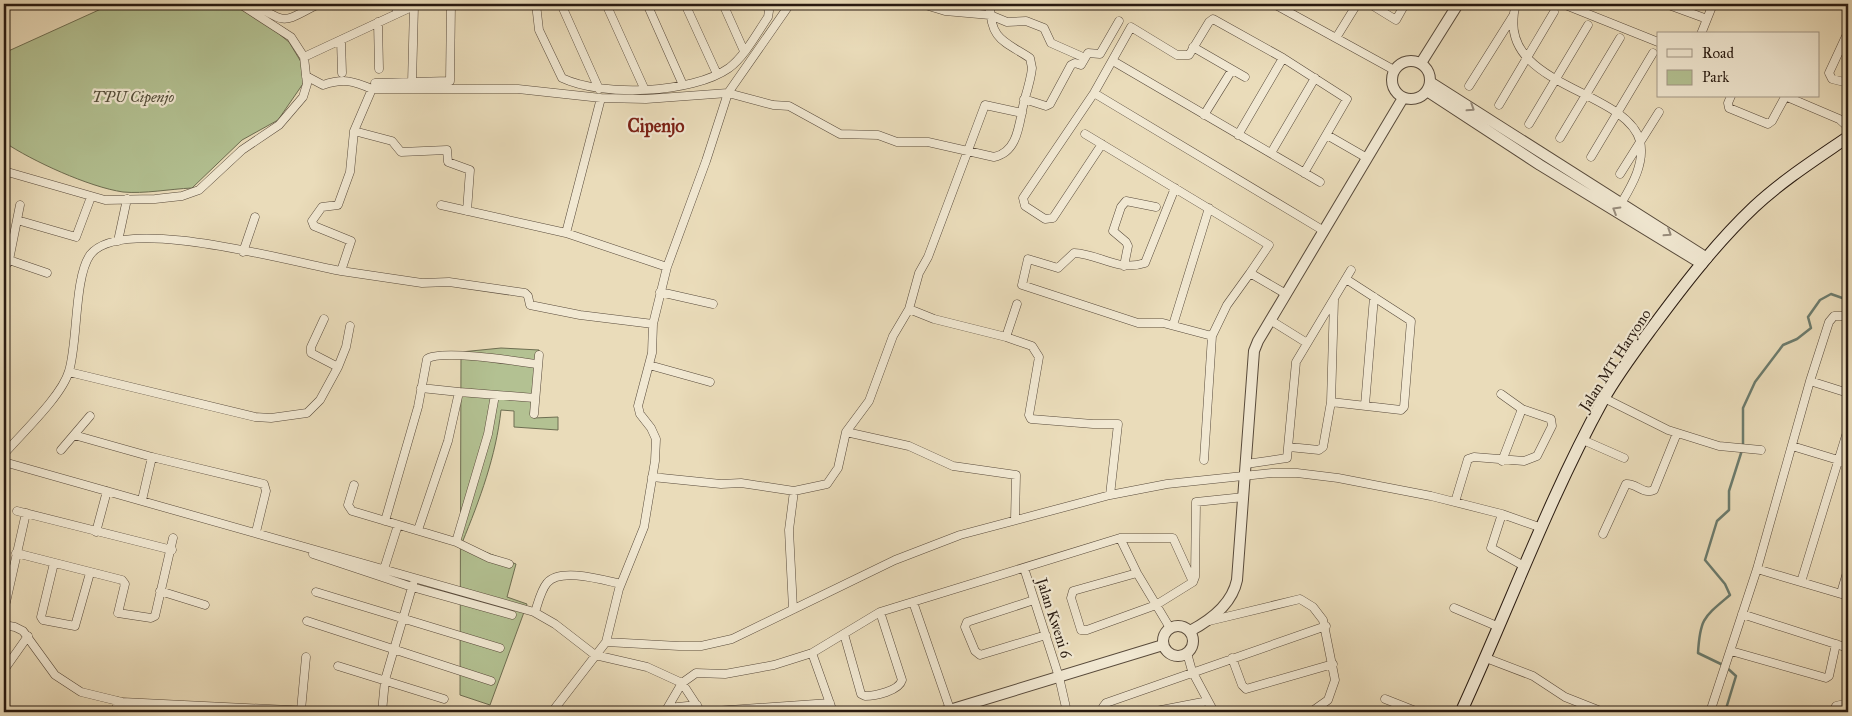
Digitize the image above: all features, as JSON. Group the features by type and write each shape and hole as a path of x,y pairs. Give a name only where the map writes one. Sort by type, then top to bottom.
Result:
{"main road":[{"name":"Jalan MT Haryono","path":"1461,712 1486,658 1524,566 1604,398 1653,327 1704,261 1742,219 1790,177 1848,137"}],"street":[{"path":"4,172 91,197 164,198 188,195 198,190 242,150 279,124 292,112 308,84 304,57 291,37 240,4"},
{"path":"255,4 280,20 286,20 319,4"},
{"path":"394,4 398,13"},
{"path":"374,86 448,83 452,79 451,4"},
{"path":"536,4 539,30 560,75 566,80 599,88 644,88 683,85 717,74 728,68 768,17 769,11 766,4"},
{"path":"561,4 599,88"},
{"path":"606,4 644,88"},
{"path":"647,4 683,85"},
{"path":"686,4 717,74"},
{"path":"723,4 744,50"},
{"path":"552,712 606,642 621,584 644,527 656,439 638,406 649,365 654,324 667,267 706,161 728,92 790,4"},
{"path":"922,4 945,11 990,15 1007,22 1026,21 1044,28 1051,43 1085,58"},
{"path":"306,76 323,85 340,80 374,86 518,89 601,98 646,99 728,92 772,105 789,106 840,134 878,136 896,142 928,142 994,157 1003,155 1010,147 1020,127 1032,63 1030,58 1012,49 996,34 990,15 990,4"},
{"path":"1274,4 1394,70"},
{"path":"1336,38 1357,4"},
{"path":"1370,4 1396,20 1405,4"},
{"path":"1421,63 1458,4"},
{"path":"1469,86 1513,16 1516,4"},
{"path":"1563,4 1657,42"},
{"path":"1666,4 1708,20"},
{"path":"1702,32 1713,4"},
{"path":"304,57 416,5 412,83"},
{"path":"1499,105 1554,12"},
{"path":"1513,16 1519,46 1540,70 1617,114 1635,130 1640,142 1638,170 1633,184 1622,202"},
{"path":"1102,144 1052,218 1045,218 1025,206 1023,198 1094,94 1131,28 1177,54 1189,55 1208,22 1213,19 1283,58 1347,100 1304,173"},
{"path":"1024,100 1046,106 1050,104 1071,65 1075,63 1081,65 1088,52 1100,54 1119,21"},
{"path":"378,22 379,69"},
{"path":"1529,124 1588,25"},
{"path":"1848,32 1829,73 1832,79 1848,83"},
{"path":"1560,138 1620,38"},
{"path":"340,40 342,73"},
{"path":"1193,47 1245,77"},
{"path":"1591,157 1652,53"},
{"path":"1238,135 1283,58"},
{"path":"1411,60 1421,63 1427,68 1429,87 1420,97 1412,100 1403,98 1394,91 1391,80 1394,70 1401,62 1411,60"},
{"path":"1113,61 1320,182"},
{"path":"1204,115 1232,70"},
{"path":"1271,153 1315,78"},
{"path":"341,271 351,241 314,226 312,221 322,206 338,205 350,172 354,131 374,86"},
{"path":"1429,87 1704,261"},
{"path":"1094,94 1324,231"},
{"path":"566,234 601,98"},
{"path":"1209,621 1231,597 1236,588 1254,351 1270,320 1403,98"},
{"path":"1730,98 1728,103 1729,108 1768,124 1772,121 1784,98"},
{"path":"1790,98 1839,119 1848,127"},
{"path":"652,477 721,484 741,484 794,491 827,484 838,468 846,432 869,401 893,336 909,309 919,273 928,257 969,152 985,105 1022,113"},
{"path":"1620,174 1659,112"},
{"path":"354,131 392,141 401,152 447,150 448,162 470,170 467,211"},
{"path":"1085,134 1268,245 1227,305 1212,336 1204,460"},
{"path":"1327,135 1367,158"},
{"path":"1516,143 1622,202 1704,261"},
{"path":"1175,188 1147,261 1134,267 1124,266 1078,253 1071,255 1058,268 1028,259 1022,285 1138,323 1173,326 1212,336"},
{"path":"17,220 76,237 91,197"},
{"path":"118,240 128,199"},
{"path":"1124,266 1128,246 1113,231 1121,207 1126,201 1156,207"},
{"path":"4,269 9,260 20,205"},
{"path":"441,205 566,234 667,267"},
{"path":"1173,326 1209,208"},
{"path":"243,252 255,217"},
{"path":"4,454 55,396 69,372 79,290 87,260 100,247 118,240 144,238 189,240 341,271 422,283 449,282 525,293 528,296 530,305 580,315 654,324"},
{"path":"9,260 47,273"},
{"path":"1246,464 1287,458 1294,370 1307,343 1351,270"},
{"path":"1250,273 1286,294"},
{"path":"1331,402 1401,410 1404,406 1411,321 1346,279"},
{"path":"660,292 713,304"},
{"path":"1364,405 1374,297"},
{"path":"1289,447 1322,449 1331,402 1334,298"},
{"path":"1006,336 1017,304"},
{"path":"909,309 948,323 1006,336 1032,346 1039,357 1029,415 1031,418 1093,424 1118,424 1110,495"},
{"path":"1710,712 1731,651 1829,322 1834,316 1848,316"},
{"path":"324,319 311,346 311,353 338,366"},
{"path":"1270,320 1307,343"},
{"path":"69,372 255,417 271,418 307,413 320,400 338,366 346,347 350,326"},
{"path":"384,521 421,388 426,359 435,355 497,359 536,364"},
{"path":"534,414 536,364 539,355"},
{"path":"649,365 710,382"},
{"path":"1810,381 1848,393"},
{"path":"421,388 535,398"},
{"path":"418,530 448,441 459,392"},
{"path":"1455,502 1468,459 1474,457 1502,461 1524,461 1537,456 1552,426 1551,419 1522,409 1500,394"},
{"path":"456,542 488,434 495,395"},
{"path":"1604,398 1640,418 1677,433 1719,446 1761,450"},
{"path":"1502,461 1522,409"},
{"path":"61,450 90,416"},
{"path":"1800,582 1848,429"},
{"path":"846,432 908,446 953,466 1016,475 1015,520"},
{"path":"1603,534 1626,484 1650,492 1654,490 1677,433"},
{"path":"74,435 152,457 264,484 266,491 256,532"},
{"path":"1583,440 1624,458"},
{"path":"1792,446 1848,463"},
{"path":"142,500 152,457"},
{"path":"4,462 535,612 555,624 595,655 647,667 682,683 701,712 830,703"},
{"path":"606,642 701,646 732,639 895,560 960,535 1110,495 1166,484 1245,475 1297,473 1338,478 1455,502 1502,514 1542,528"},
{"path":"354,485 349,509 456,542 489,558 510,564"},
{"path":"96,532 107,491"},
{"path":"793,609 789,530 794,491"},
{"path":"1137,574 1073,591 1071,598 1081,630 1087,630 1156,605 1193,582 1195,578 1196,502 1244,497"},
{"path":"17,510 96,532 172,550"},
{"path":"4,606 26,513"},
{"path":"1502,514 1491,548 1524,566"},
{"path":"384,569 398,525"},
{"path":"16,553 124,582 118,611 120,614 153,618 172,550 173,538"},
{"path":"667,710 682,683 696,674 743,672 812,653 880,612 1120,538 1173,538 1193,582"},
{"path":"1120,538 1137,574 1170,628"},
{"path":"313,554 412,587 512,615"},
{"path":"54,564 41,616 43,620 76,626 90,573"},
{"name":"Jalan Kweni 6","path":"1024,568 1059,677 1067,712"},
{"path":"1756,569 1844,595 1848,569"},
{"path":"535,612 548,582 555,578 570,574 621,584"},
{"path":"382,712 385,680 416,578"},
{"path":"160,592 205,605"},
{"path":"316,592 500,648"},
{"path":"1190,632 1209,621 1300,599 1313,606 1326,626 1335,680 1332,694 1328,700 1311,712"},
{"path":"1034,600 967,622 965,627 975,651 980,654 1046,635"},
{"path":"913,602 948,712 1163,645"},
{"path":"1454,608 1499,627"},
{"path":"844,634 861,694 870,696 897,688 902,680 880,612"},
{"path":"1742,614 1848,648"},
{"path":"307,622 491,681"},
{"path":"4,625 20,629 28,636 55,675 78,691 118,701 332,712"},
{"path":"1180,626 1190,632 1193,643 1187,653 1180,656 1172,655 1163,645 1164,635 1170,628 1180,626"},
{"path":"1104,712 1103,707 1106,703 1192,671 1326,626"},
{"path":"4,670 28,636"},
{"path":"1731,651 1826,678 1829,676 1836,644"},
{"path":"812,653 833,712"},
{"path":"1187,653 1192,671 1214,712"},
{"path":"301,710 306,657"},
{"path":"1232,658 1242,685 1246,689 1333,664"},
{"path":"1486,658 1532,676 1564,698 1603,712"},
{"path":"338,666 444,699"},
{"path":"1385,699 1418,712"},
{"path":"1151,712 1208,700"},
{"path":"115,712 118,701"},
{"path":"1833,712 1836,706 1848,703"},
{"path":"667,710 696,705"}],"green space":[{"name":"TPU Cipenjo","path":"112,4 235,4 263,21 289,42 309,75 278,120 242,140 192,188 123,192 94,185 45,165 4,142 4,53"},
{"path":"501,348 539,350 534,418 558,417 558,430 514,427 514,411 501,410 499,427 486,477 462,543 516,564 507,597 527,604 490,705 460,695 461,352"}],"waterway":[{"path":"1725,712 1736,676 1725,666 1698,653 1700,632 1705,619 1714,608 1730,595 1725,584 1705,560 1717,521 1729,510 1729,491 1743,447 1743,408 1755,382 1783,345 1797,339 1811,328 1808,317 1820,300 1831,294 1848,300"}],"district":[{"name":"Cipenjo","path":"656,126"}]}
